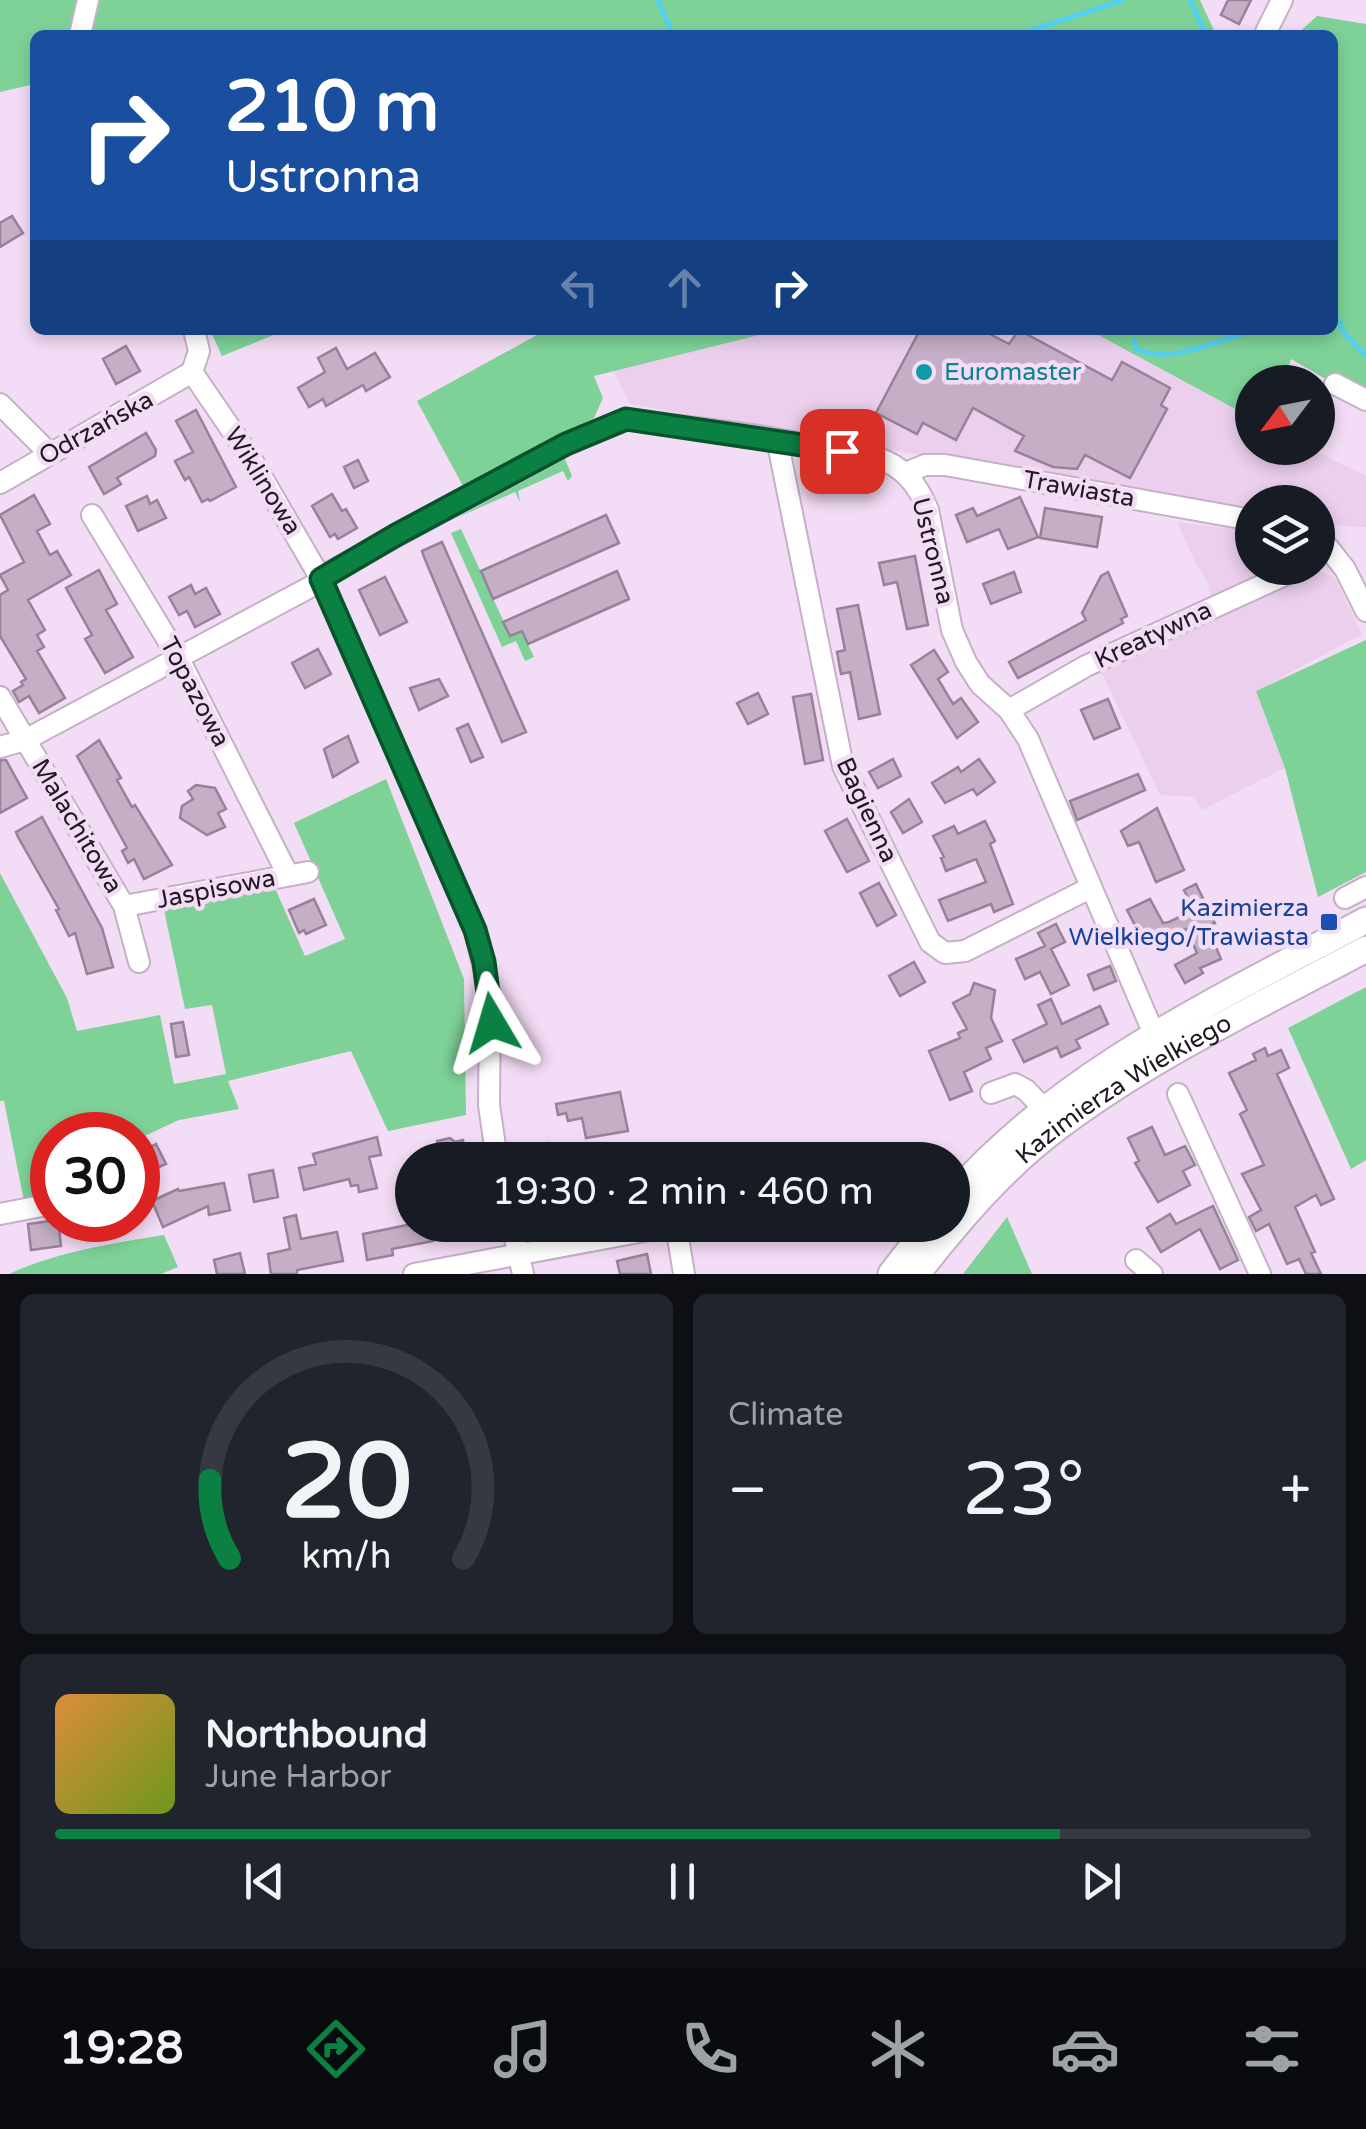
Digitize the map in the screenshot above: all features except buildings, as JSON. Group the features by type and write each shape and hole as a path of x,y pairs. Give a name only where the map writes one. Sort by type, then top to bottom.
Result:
{"main road":[{"name":"Kazimierza Wielkiego","path":"970,1180 1044,1110 1154,1034 1366,920"},
{"name":"Kazimierza Wielkiego","path":"917,1274 996,1182 1060,1126 1162,1058 1366,949"},
{"path":"891,1274 915,1242"}],"street":[{"path":"81,30 88,0"},
{"path":"1267,30 1282,0"},
{"path":"192,372 199,351 195,335"},
{"name":"Odrzańska","path":"0,482 192,372"},
{"name":"Wiklinowa","path":"192,372 252,460 321,579 475,930 490,995 490,1106 495,1142"},
{"path":"1335,385 1363,408"},
{"path":"0,404 50,454"},
{"name":"Ustronna","path":"0,746 25,740 566,444 626,419 876,457 906,472 922,495 952,630 980,684 1009,710 1028,739 1154,1034"},
{"name":"Bagienna","path":"777,439 843,766 930,942 945,953 965,951 1090,888"},
{"name":"Trawiasta","path":"906,472 926,465 945,465 1235,517"},
{"name":"Topazowa","path":"92,515 178,657 298,874"},
{"path":"1335,569 1366,611"},
{"name":"Kreatywna","path":"1009,710 1086,666 1263,585"},
{"name":"Malachitowa","path":"0,697 124,906 139,962"},
{"name":"Jaspisowa","path":"124,906 298,874"},
{"path":"1345,898 1366,887"},
{"path":"991,1093 1015,1084 1044,1110"},
{"path":"1178,1094 1260,1274"},
{"path":"0,1214 30,1208"},
{"path":"414,1274 521,1265 610,1242"},
{"path":"679,1242 684,1274"},
{"path":"1136,1260 1152,1274"}],"shaded area":[{"path":"758,335 1098,335 1235,409 1235,465 1335,465 1335,460 1366,476 1366,527 1335,526 1335,485 1235,485 1235,510 630,404 613,370"},
{"path":"1177,522 1235,529 1235,585 1238,585 1211,598 1206,579"},
{"path":"1335,578 1362,634 1256,691 1285,768 1202,810 1194,797 1160,795 1101,671 1289,585 1335,585"}],"green space":[{"path":"0,0 1200,0 1214,30 30,30 30,85 0,92"},
{"path":"1317,16 1366,24 1366,402 1335,384 1335,365 1301,365 1291,359 1289,365 1235,365 1235,409 1098,335 1338,335 1338,30 1302,30"},
{"path":"212,335 274,335 222,356"},
{"path":"537,335 759,335 594,376 603,398 594,418 464,488 417,401"},
{"path":"565,459 572,476 568,481 563,471 518,491 520,502 515,492 456,518"},
{"path":"461,529 510,635 522,631 534,657 525,661 516,641 502,647 451,533"},
{"path":"1366,640 1366,872 1318,897 1285,768 1256,691"},
{"path":"386,779 464,979 466,1115 388,1131 351,1051 228,1081 239,1109 179,1120 160,1129 160,1112 30,1112 30,1200 24,1201 4,1101 0,1101 0,873 67,998 77,1031 160,1015 174,1084 226,1074 212,1005 185,1009 164,910 274,886 305,956 345,939 294,823"},
{"path":"1366,987 1366,1160 1351,1169 1288,1028"},
{"path":"1007,1217 1032,1274 963,1274"},
{"path":"164,1235 178,1267 161,1274 9,1274 105,1245 160,1242 160,1236"}],"waterway":[{"path":"658,0 671,30"},
{"path":"1031,30 1123,0"},
{"path":"1190,0 1204,30"},
{"path":"1338,320 1345,334 1366,356"},
{"path":"1134,340 1136,349 1165,354 1242,335"}],"place":[{"name":"Euromaster","path":"924,372"},
{"name":"Kazimierza Wielkiego/Trawiasta","path":"1329,922"}],"route":[{"path":"492,1023 484,962 475,930 321,579 566,444 626,419 842,451"}]}
